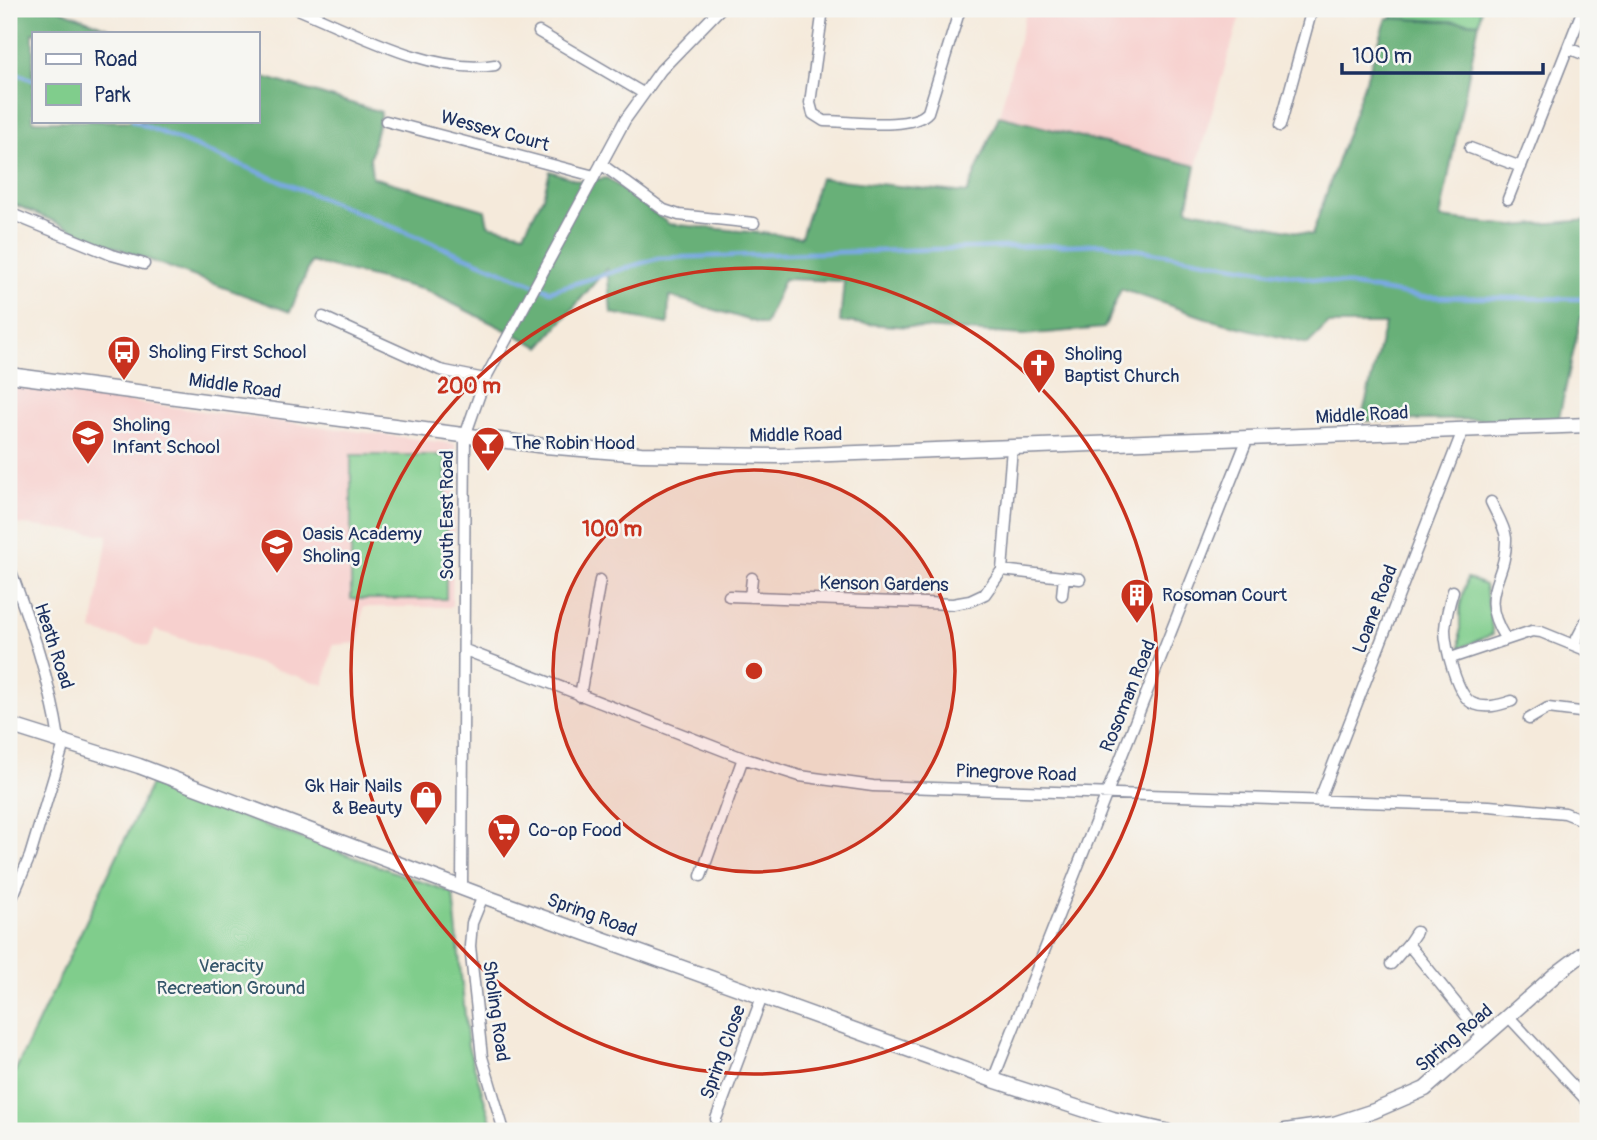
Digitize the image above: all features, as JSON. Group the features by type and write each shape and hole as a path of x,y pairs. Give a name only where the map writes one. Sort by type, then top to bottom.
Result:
{"street":[{"path":"298,9 409,53 477,68 495,65"},
{"name":"South East Road","path":"462,887 465,436 485,379 594,176 643,93 720,9"},
{"path":"823,9 810,103 813,114 824,121 903,123 918,120 928,112 960,9"},
{"path":"1280,126 1312,9"},
{"path":"1508,200 1583,9"},
{"path":"539,32 643,93"},
{"path":"1568,48 1588,56"},
{"name":"Wessex Court","path":"386,121 594,176"},
{"path":"1470,148 1521,167"},
{"path":"601,164 664,210 679,215 754,223"},
{"path":"9,213 112,255 144,264"},
{"path":"323,317 440,370 485,379"},
{"name":"Middle Road","path":"9,375 465,436 641,454 779,456 1588,425"},
{"name":"Loane Road","path":"1319,801 1463,430"},
{"name":"Rosoman Road","path":"993,1080 1247,440"},
{"path":"1012,448 1002,570 1080,579"},
{"path":"1492,502 1506,535 1505,554 1491,601 1494,620 1505,638"},
{"name":"Heath Road","path":"9,566 40,654 62,740"},
{"name":"Kenson Gardens","path":"729,596 953,604 981,597 1002,570"},
{"path":"1062,595 1064,577"},
{"path":"750,597 752,578"},
{"path":"580,696 600,580"},
{"path":"1452,591 1445,628 1451,658 1465,699 1489,707 1512,701"},
{"path":"1574,644 1588,617"},
{"path":"1451,658 1505,638 1541,632 1588,652"},
{"name":"Pinegrove Road","path":"465,650 743,758 800,776 866,786 1515,808 1565,813 1588,822"},
{"path":"1529,719 1548,708 1588,713"},
{"name":"Spring Road","path":"9,725 62,740 761,998 993,1080 1113,1119 1166,1131"},
{"path":"9,905 31,853 62,740"},
{"path":"701,876 743,758"},
{"name":"Sholing Road","path":"483,896 472,923 470,946 482,1057 504,1131"},
{"path":"1391,964 1416,932"},
{"path":"1408,944 1485,1039"},
{"name":"Spring Road","path":"1285,1131 1334,1124 1425,1089 1588,950"},
{"name":"Spring Close","path":"716,1119 761,998"},
{"path":"1509,1017 1588,1102"}],"shaded area":[{"path":"1027,9 1242,9 1196,166 999,116"},
{"name":"Oasis Academy Sholing","path":"9,386 455,444 452,607 363,607 359,643 333,645 324,685 155,630 149,646 92,631 108,535 9,523"}],"green space":[{"path":"9,9 58,9 118,32 32,32 32,122 259,122 259,76 381,112 370,158 372,177 485,210 488,225 524,233 543,197 550,171 579,181 607,178 669,224 801,237 820,178 967,193 999,116 1196,166 1187,209 1312,235 1387,18 1479,23 1440,218 1514,226 1588,220 1588,316 1581,317 1559,418 1361,421 1385,324 1328,324 1308,344 1215,321 1121,289 1104,328 1023,335 840,322 844,281 784,279 765,325 669,296 668,324 611,313 607,268 540,347 425,290 311,262 290,312 109,245 9,202"},
{"path":"1394,9 1481,9 1479,23 1391,18"},
{"path":"351,455 446,455 446,599 351,599"},
{"path":"1467,578 1485,585 1493,634 1460,648 1460,606"},
{"name":"Veracity Recreation Ground","path":"151,784 453,893 468,1046 494,1131 9,1131 9,1084"}],"waterway":[{"path":"9,70 32,80"},
{"path":"135,122 550,291 659,258 1104,244 1421,297 1588,299"}],"place":[{"name":"Sholing First School","path":"124,382"},
{"name":"Sholing Baptist Church","path":"1039,395"},
{"name":"Sholing Infant School","path":"88,466"},
{"name":"The Robin Hood","path":"488,473"},
{"name":"Oasis Academy Sholing","path":"277,575"},
{"name":"Rosoman Court","path":"1137,625"},
{"name":"Gk Hair Nails & Beauty","path":"426,827"},
{"name":"Co-op Food","path":"504,860"}]}
